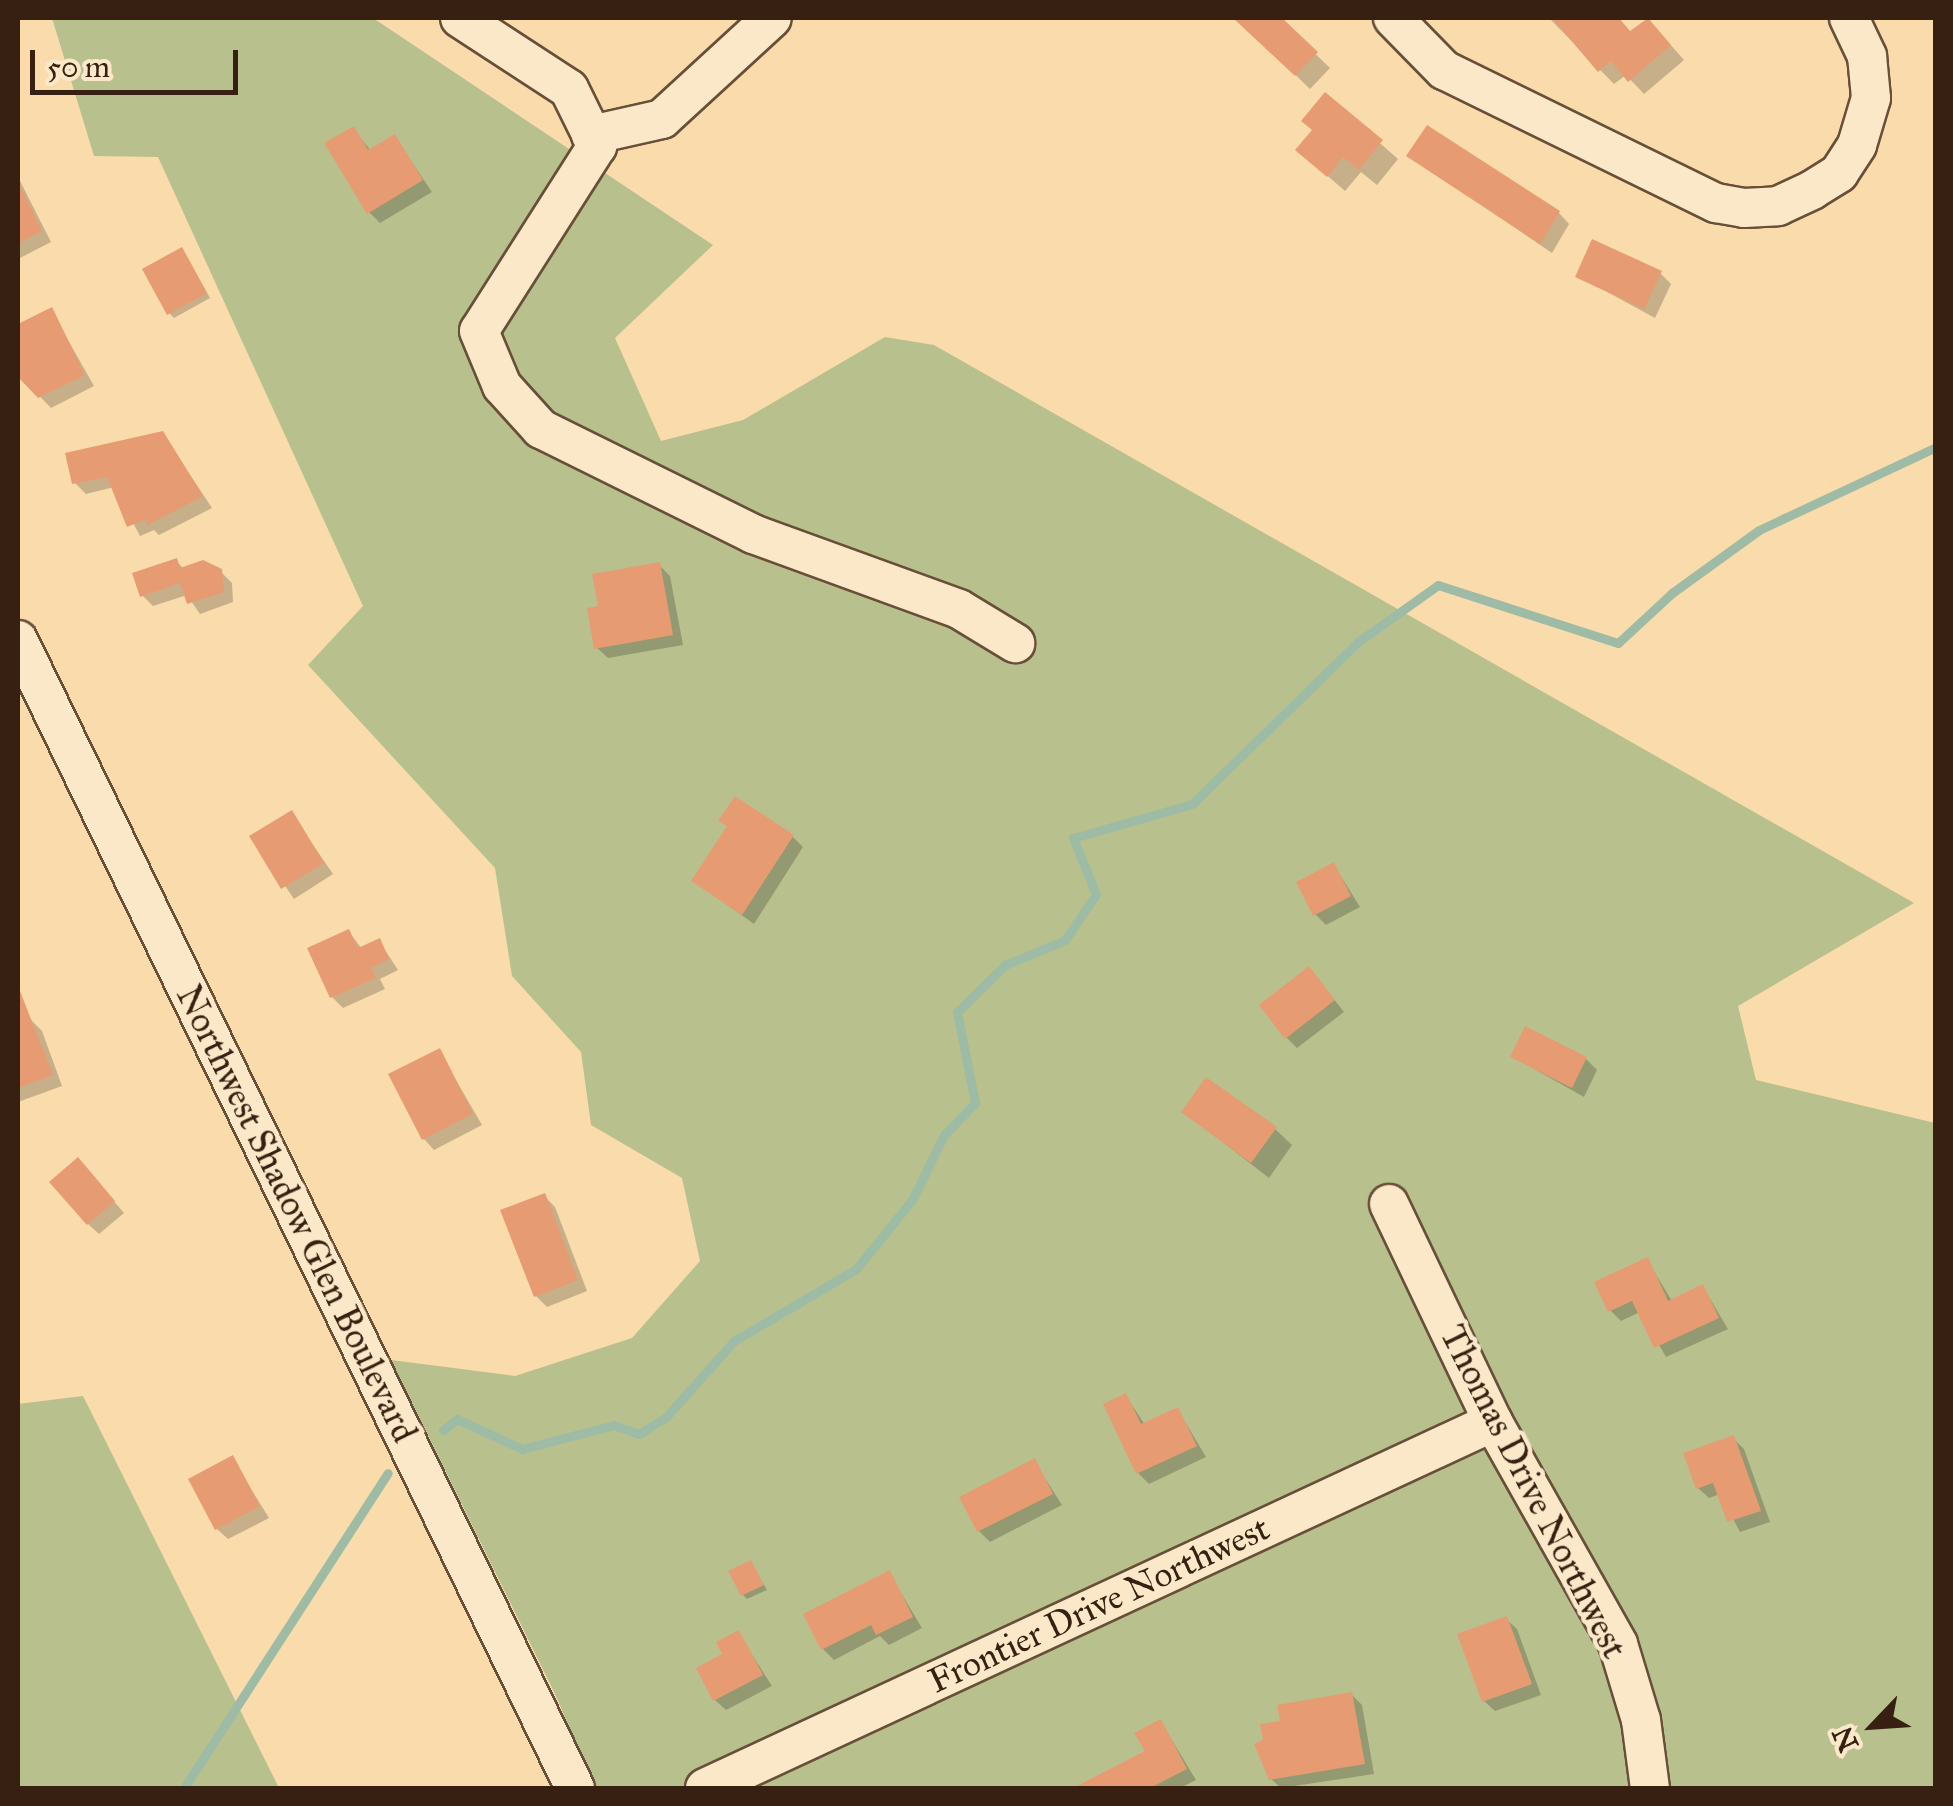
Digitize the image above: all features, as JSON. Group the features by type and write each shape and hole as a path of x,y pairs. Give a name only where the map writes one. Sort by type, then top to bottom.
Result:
{"street":[{"path":"460,18 569,90 597,146 479,331 502,386 542,430 753,534 959,609 1014,643"},
{"path":"591,135 662,119 772,18"},
{"path":"1393,18 1444,70 1716,203 1744,208 1778,206 1812,190 1839,173 1857,145 1872,98 1867,56 1849,18"},
{"name":"Northwest Shadow Glen Boulevard","path":"18,640 575,1788"},
{"name":"Thomas Drive Northwest","path":"1388,1204 1493,1422 1618,1644 1641,1720 1650,1788"},
{"name":"Frontier Drive Northwest","path":"704,1788 1493,1422"}],"green space":[{"path":"52,18 373,18 713,245 615,338 661,441 743,420 885,337 934,345 1914,903 1738,1006 1756,1080 1935,1123 1935,1788 595,1788 556,1696 391,1360 515,1376 632,1338 700,1261 682,1178 591,1125 581,1052 512,976 495,868 308,665 363,606 158,157 94,156"},
{"path":"83,1396 279,1788 18,1788 18,1404"}],"building":[{"path":"1233,18 1282,18 1318,52 1295,76"},
{"path":"1552,18 1619,18 1630,31 1648,18 1671,45 1628,82 1611,61 1598,72"},
{"path":"1325,92 1383,140 1359,170 1343,157 1327,177 1295,150 1312,130 1301,121"},
{"path":"1427,125 1560,211 1540,244 1406,156"},
{"path":"354,126 368,150 395,134 423,180 367,214 324,143"},
{"path":"18,182 42,231 18,243"},
{"path":"1592,239 1662,271 1644,309 1575,277"},
{"path":"182,247 207,293 167,315 142,269"},
{"path":"52,307 85,375 38,398 18,377 18,324"},
{"path":"163,431 203,496 146,526 148,518 127,527 107,477 72,484 65,453"},
{"path":"177,558 180,568 203,560 222,569 224,592 187,604 180,583 140,597 132,573"},
{"path":"660,562 673,635 594,649 587,608 598,606 592,574"},
{"path":"735,796 794,835 742,915 691,881 727,826 718,821"},
{"path":"292,810 324,863 281,889 249,836"},
{"path":"1334,862 1351,896 1313,916 1296,882"},
{"path":"349,929 358,948 380,938 389,959 371,968 376,978 330,998 307,948"},
{"path":"1309,966 1335,1000 1285,1039 1259,1005"},
{"path":"18,986 53,1075 18,1088"},
{"path":"1525,1026 1587,1057 1572,1088 1510,1057"},
{"path":"440,1048 473,1114 422,1140 388,1074"},
{"path":"1206,1077 1277,1127 1251,1163 1181,1112"},
{"path":"78,1157 115,1201 87,1225 49,1182"},
{"path":"545,1193 578,1280 534,1297 500,1210"},
{"path":"1648,1257 1668,1301 1703,1284 1719,1318 1654,1348 1632,1301 1608,1312 1594,1282"},
{"path":"1126,1393 1141,1424 1178,1407 1197,1446 1136,1474 1103,1404"},
{"path":"1734,1435 1761,1511 1727,1522 1713,1483 1696,1489 1683,1453"},
{"path":"233,1455 260,1506 215,1530 188,1479"},
{"path":"1035,1458 1053,1494 977,1532 959,1497"},
{"path":"751,1560 764,1585 741,1596 728,1571"},
{"path":"890,1570 913,1617 876,1635 871,1625 821,1650 803,1614"},
{"path":"1507,1616 1532,1684 1482,1702 1457,1634"},
{"path":"739,1630 763,1675 713,1701 696,1668 722,1654 716,1642"},
{"path":"1352,1692 1365,1764 1269,1780 1254,1744 1263,1740 1260,1724 1280,1721 1277,1705"},
{"path":"1161,1719 1187,1769 1150,1788 1073,1788 1145,1751 1134,1733"}],"waterway":[{"path":"443,1430 457,1419 522,1449 614,1425 639,1434 666,1417 734,1341 856,1269 912,1200 944,1135 975,1103 957,1012 1005,965 1065,940 1096,894 1073,838 1192,804 1358,642 1438,585 1618,643 1672,593 1759,530 1936,447"},
{"path":"184,1788 388,1473"}]}
